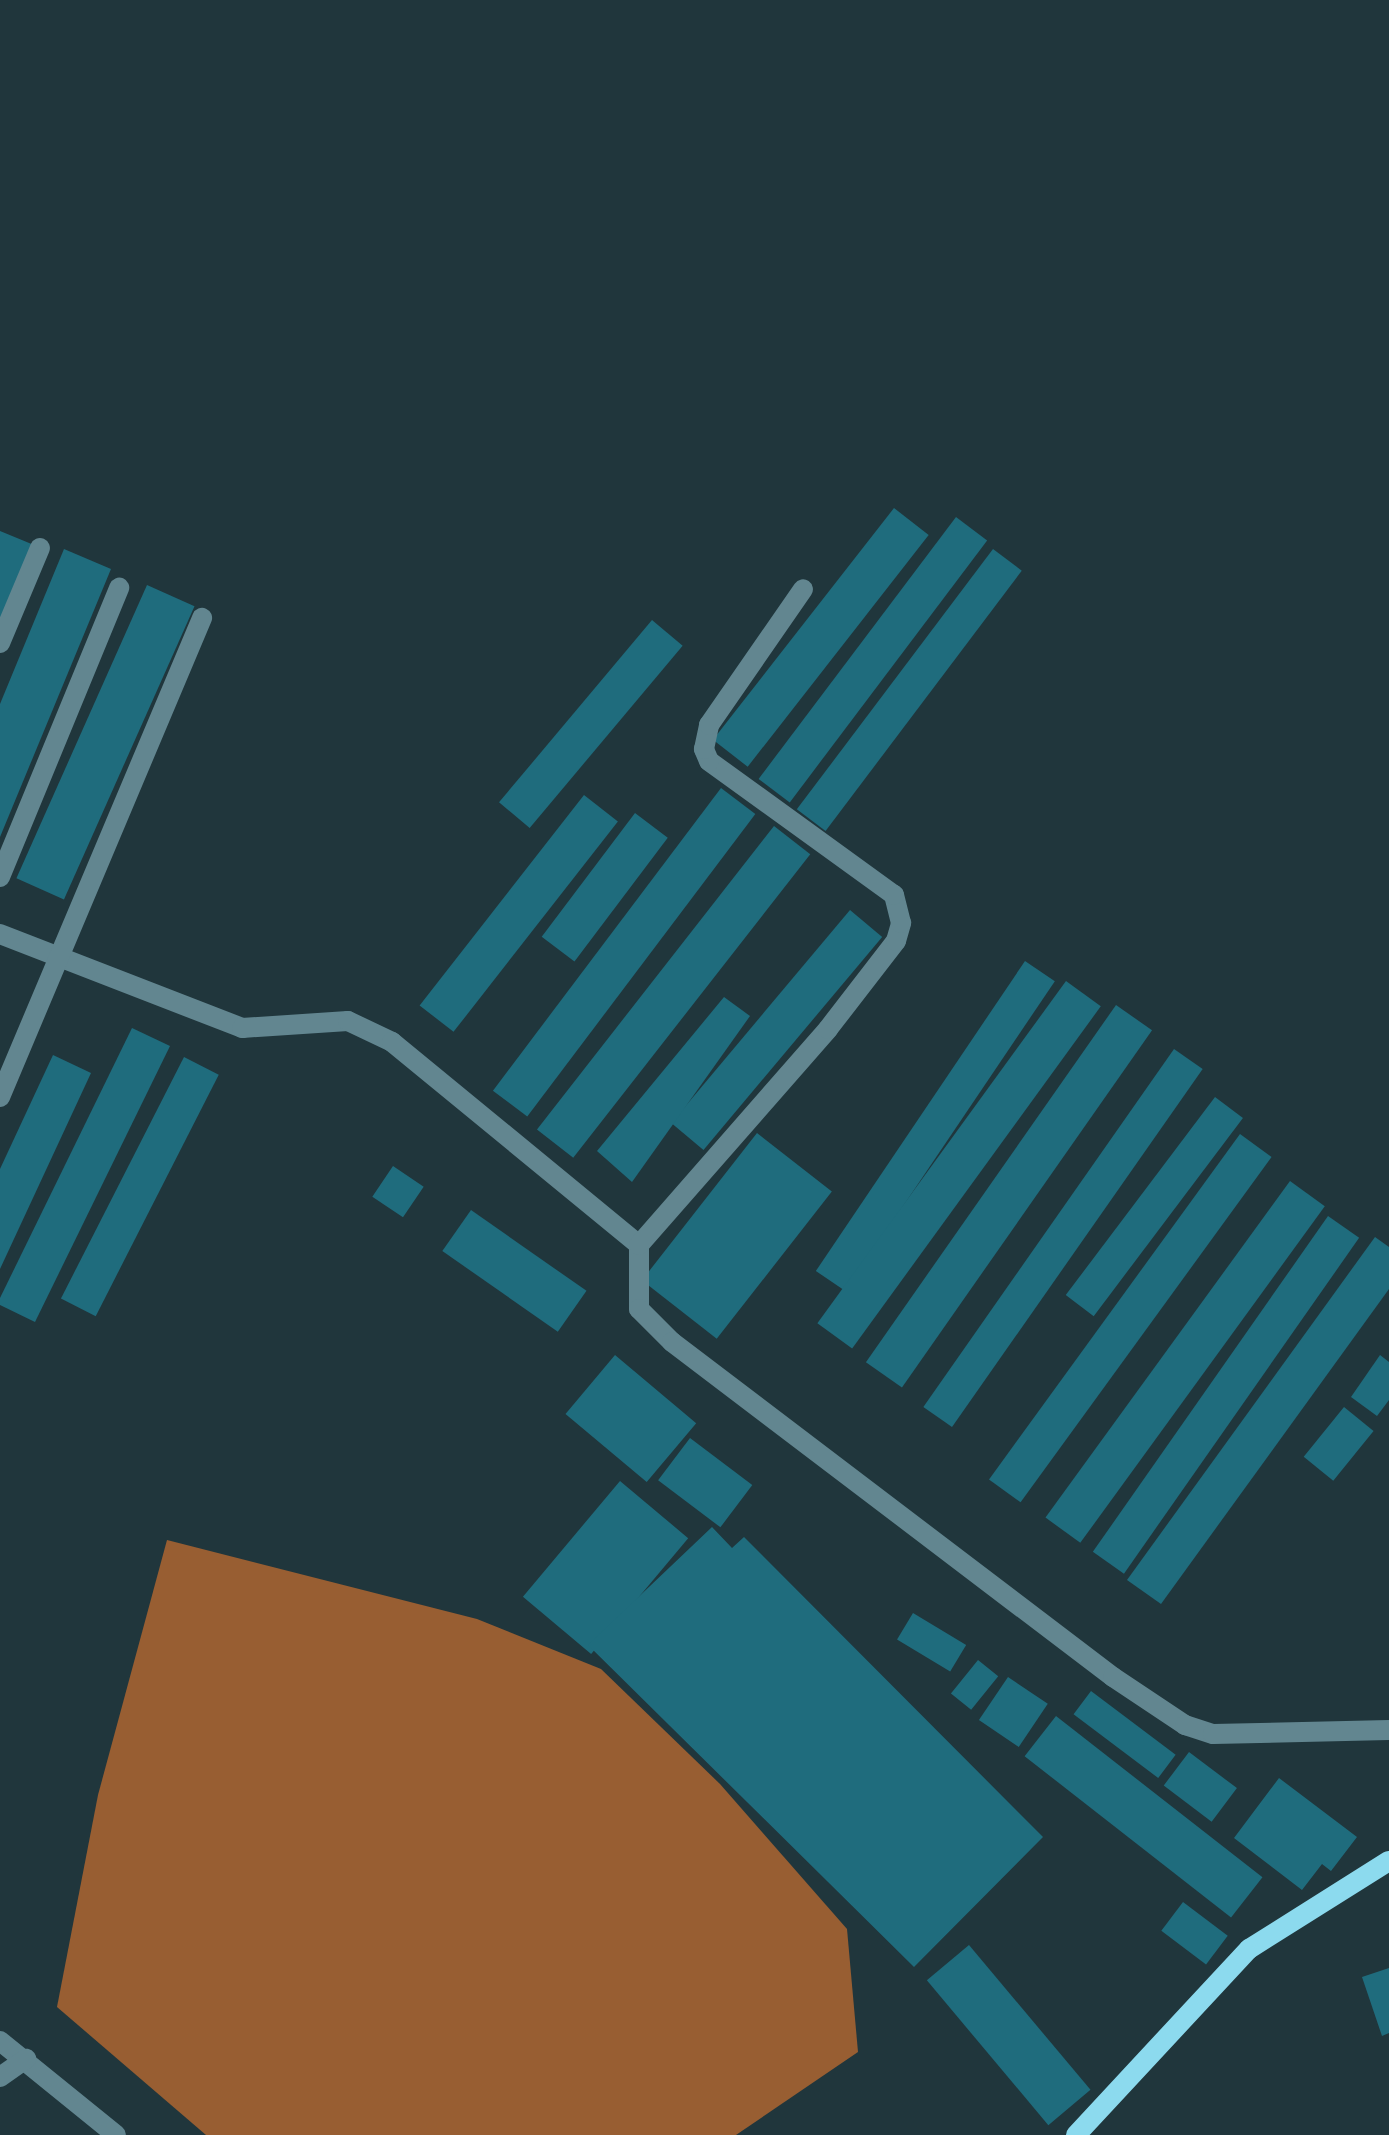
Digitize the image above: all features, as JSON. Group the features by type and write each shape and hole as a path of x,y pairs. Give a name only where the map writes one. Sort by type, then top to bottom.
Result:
{"main road":[{"path":"1076,2135 1249,1949 1389,1861"}],"street":[{"path":"0,643 40,548"},
{"path":"0,877 119,588"},
{"path":"803,589 709,725 704,749 709,761 894,895 901,923 896,941 828,1029 639,1245 634,1291 639,1309 672,1342 1165,1711 1240,1739 1389,1730"},
{"path":"0,1097 202,618"},
{"path":"0,934 242,1028 330,1019 369,1029 455,1089 639,1245"},
{"path":"0,2041 116,2135"},
{"path":"0,2077 26,2059"}],"shaded area":[{"path":"167,1540 477,1619 601,1669 720,1784 847,1929 858,2052 736,2135 206,2135 57,2007 98,1795"}],"building":[{"path":"894,508 929,535 748,767 713,740"},
{"path":"956,517 987,540 790,802 759,779"},
{"path":"0,531 34,545 0,628"},
{"path":"64,549 111,569 0,837 0,704"},
{"path":"993,549 1022,571 826,831 797,809"},
{"path":"147,585 195,606 64,899 16,878"},
{"path":"652,620 683,646 530,828 499,802"},
{"path":"721,788 755,814 527,1117 493,1091"},
{"path":"584,795 618,821 454,1032 420,1005"},
{"path":"635,813 668,838 574,961 542,937"},
{"path":"774,826 810,854 573,1158 537,1129"},
{"path":"850,910 882,937 703,1150 671,1123"},
{"path":"1025,961 1055,981 846,1291 816,1271"},
{"path":"1066,981 1101,1006 852,1348 817,1323"},
{"path":"724,997 750,1016 632,1182 597,1151"},
{"path":"1116,1005 1152,1030 902,1387 866,1362"},
{"path":"132,1028 170,1046 35,1322 0,1305 0,1298"},
{"path":"1174,1049 1203,1069 952,1427 923,1407"},
{"path":"53,1055 91,1073 0,1269 0,1169"},
{"path":"184,1057 219,1075 96,1316 61,1298"},
{"path":"1215,1097 1243,1118 1094,1316 1066,1295"},
{"path":"757,1133 832,1191 717,1339 642,1280"},
{"path":"1240,1134 1272,1157 1021,1502 989,1479"},
{"path":"393,1166 424,1187 403,1217 372,1197"},
{"path":"1290,1181 1325,1206 1080,1543 1045,1518"},
{"path":"471,1210 587,1291 558,1332 442,1251"},
{"path":"1328,1216 1359,1238 1124,1574 1093,1552"},
{"path":"1375,1237 1389,1247 1389,1289 1161,1604 1127,1580"},
{"path":"615,1355 696,1423 647,1482 566,1414"},
{"path":"1380,1355 1389,1362 1389,1400 1377,1416 1351,1397"},
{"path":"1344,1407 1374,1431 1333,1481 1304,1457"},
{"path":"690,1438 752,1485 720,1527 658,1480"},
{"path":"620,1481 688,1538 591,1654 523,1597"},
{"path":"712,1527 732,1548 744,1537 1043,1837 914,1967 588,1645"},
{"path":"913,1613 966,1645 950,1672 897,1640"},
{"path":"978,1660 998,1676 971,1710 951,1693"},
{"path":"1008,1677 1048,1704 1019,1747 979,1720"},
{"path":"1091,1691 1176,1755 1158,1778 1074,1714"},
{"path":"1056,1716 1262,1877 1231,1917 1025,1756"},
{"path":"1189,1752 1237,1788 1212,1822 1164,1786"},
{"path":"1279,1778 1357,1837 1331,1871 1322,1864 1302,1890 1234,1838"},
{"path":"1183,1902 1228,1936 1206,1964 1161,1931"},
{"path":"969,1945 1090,2090 1048,2125 927,1980"},
{"path":"1389,1968 1389,2033 1382,2036 1362,1977"}]}
